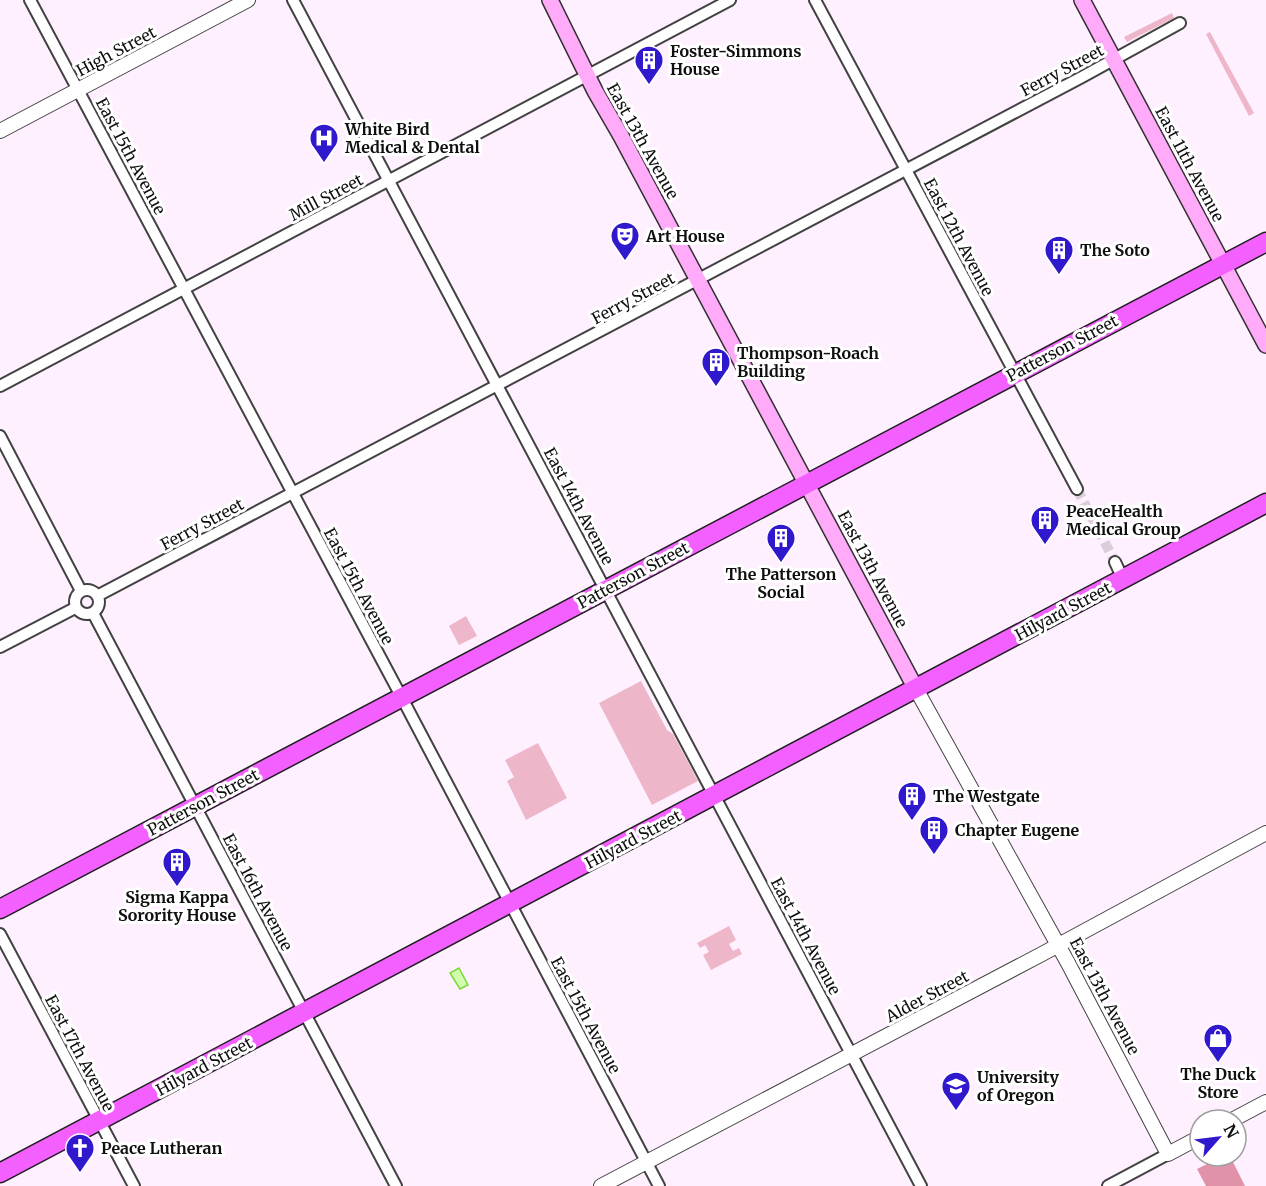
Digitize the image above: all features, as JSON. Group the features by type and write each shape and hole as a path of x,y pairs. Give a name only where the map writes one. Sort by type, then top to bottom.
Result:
{"main road":[{"name":"East 13th Avenue","path":"550,0 608,116 616,126 699,280 916,689"},
{"name":"East 11th Avenue","path":"1082,0 1266,345"},
{"name":"Patterson Street","path":"0,909 1266,242"},
{"name":"Hilyard Street","path":"0,1173 1266,503"}],"street":[{"name":"East 15th Avenue","path":"30,0 659,1186"},
{"name":"High Street","path":"0,130 248,0"},
{"name":"East 14th Avenue","path":"293,0 716,795 921,1186"},
{"name":"Mill Street","path":"0,386 730,0"},
{"name":"East 12th Avenue","path":"815,0 1077,489"},
{"name":"Ferry Street","path":"98,596 699,280 1180,23"},
{"path":"0,436 81,591"},
{"path":"1115,562 1123,579"},
{"path":"88,590 98,596 98,607 93,613 85,615 75,608 75,597 81,591 88,590"},
{"path":"0,647 75,608"},
{"name":"East 16th Avenue","path":"93,613 396,1186"},
{"name":"East 13th Avenue","path":"916,689 1168,1154"},
{"name":"Alder Street","path":"601,1186 1264,839"},
{"name":"East 17th Avenue","path":"0,934 134,1186"},
{"path":"1248,1112 1266,1102"},
{"path":"1108,1186 1188,1143"}],"shaded area":[{"path":"1172,13 1174,18 1127,42 1124,37"},
{"path":"1210,32 1254,113 1249,116 1206,34"},
{"path":"466,616 477,636 459,645 449,626"},
{"path":"641,681 698,781 652,805 599,703"},
{"path":"538,743 567,798 526,820 507,781 514,777 505,760"},
{"path":"729,926 736,940 729,944 733,951 739,948 742,954 711,970 703,955 709,952 705,945 700,948 697,943"},
{"path":"459,968 468,985 460,989 450,973"},
{"path":"1236,1168 1245,1186 1206,1186 1197,1169"}],"tunnel":[{"path":"1077,489 1115,562"}],"place":[{"name":"Foster-Simmons House","path":"649,86"},
{"name":"White Bird Medical & Dental","path":"324,164"},
{"name":"Art House","path":"625,262"},
{"name":"The Soto","path":"1059,276"},
{"name":"Thompson-Roach Building","path":"716,388"},
{"name":"PeaceHealth Medical Group","path":"1045,546"},
{"name":"The Patterson Social","path":"781,564"},
{"name":"The Westgate","path":"912,822"},
{"name":"Chapter Eugene","path":"934,856"},
{"name":"Sigma Kappa Sorority House","path":"177,888"},
{"name":"The Duck Store","path":"1218,1064"},
{"name":"University of Oregon","path":"956,1112"},
{"name":"Peace Lutheran","path":"80,1174"}]}
